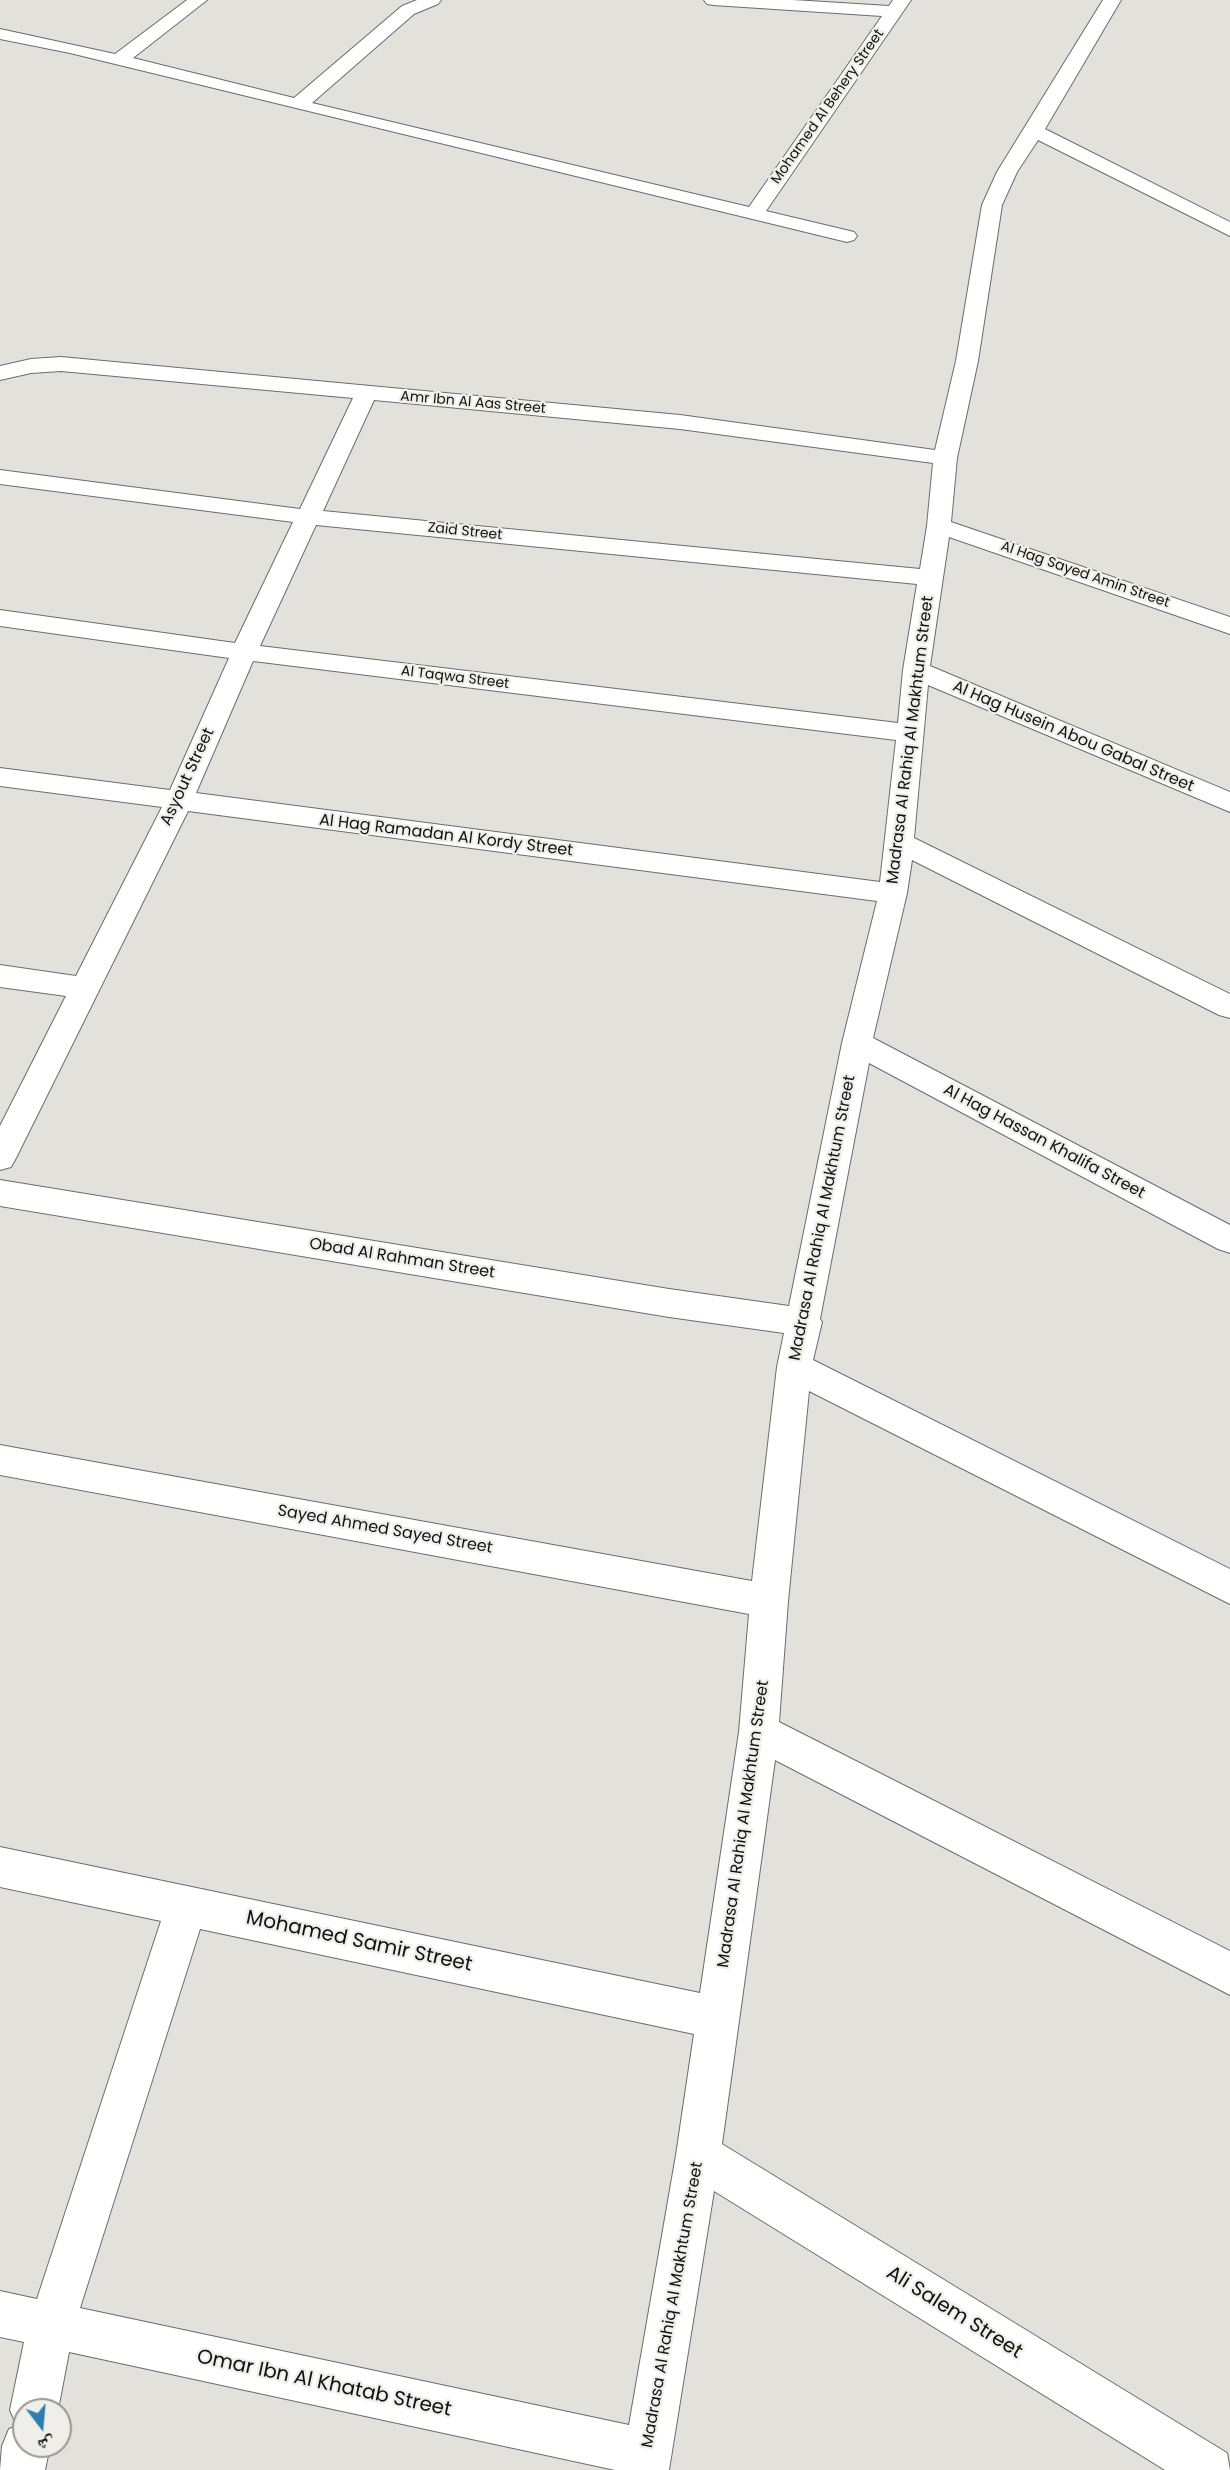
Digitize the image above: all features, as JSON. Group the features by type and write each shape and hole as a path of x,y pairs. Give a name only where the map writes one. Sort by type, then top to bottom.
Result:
{"street":[{"path":"118,60 198,0"},
{"path":"298,105 408,10 432,0"},
{"path":"713,0 898,6"},
{"name":"Madrasa Al Rahiq Al Makhtum Street","path":"646,2461 698,2156 759,1732 769,1601 794,1366 805,1322 857,1044 892,893 900,842 916,670 939,526 945,458 967,361 992,205 1006,172 1034,131 1112,0"},
{"name":"Mohamed Al Behery Street","path":"753,214 898,6"},
{"path":"0,34 118,60 847,236"},
{"path":"1034,131 1230,230"},
{"name":"Amr Ibn Al Aas Street","path":"0,373 31,366 61,364 680,422 945,458"},
{"name":"Asyout Street","path":"0,1158 179,801 244,652 367,392"},
{"name":"Zaid Street","path":"0,477 308,517 931,578"},
{"name":"Al Hag Sayed Amin Street","path":"939,526 1067,568 1230,626"},
{"name":"Al Taqwa Street","path":"0,618 244,652 911,733"},
{"name":"Al Hag Husein Abou Gabal Street","path":"916,670 1230,803"},
{"name":"Al Hag Ramadan Al Kordy Street","path":"0,777 892,893"},
{"path":"900,842 1230,1007"},
{"path":"0,976 84,988"},
{"name":"Al Hag Hassan Khalifa Street","path":"857,1044 1230,1240"},
{"name":"Obad Al Rahman Street","path":"0,1193 669,1303 805,1322"},
{"path":"794,1366 1230,1587"},
{"name":"Sayed Ahmed Sayed Street","path":"0,1460 769,1601"},
{"path":"759,1732 1230,1974"},
{"name":"Mohamed Samir Street","path":"0,1867 718,2018"},
{"path":"36,2398 51,2326 187,1906"},
{"name":"Ali Salem Street","path":"698,2156 1210,2470"},
{"name":"Omar Ibn Al Khatab Street","path":"0,2314 646,2461"}]}
